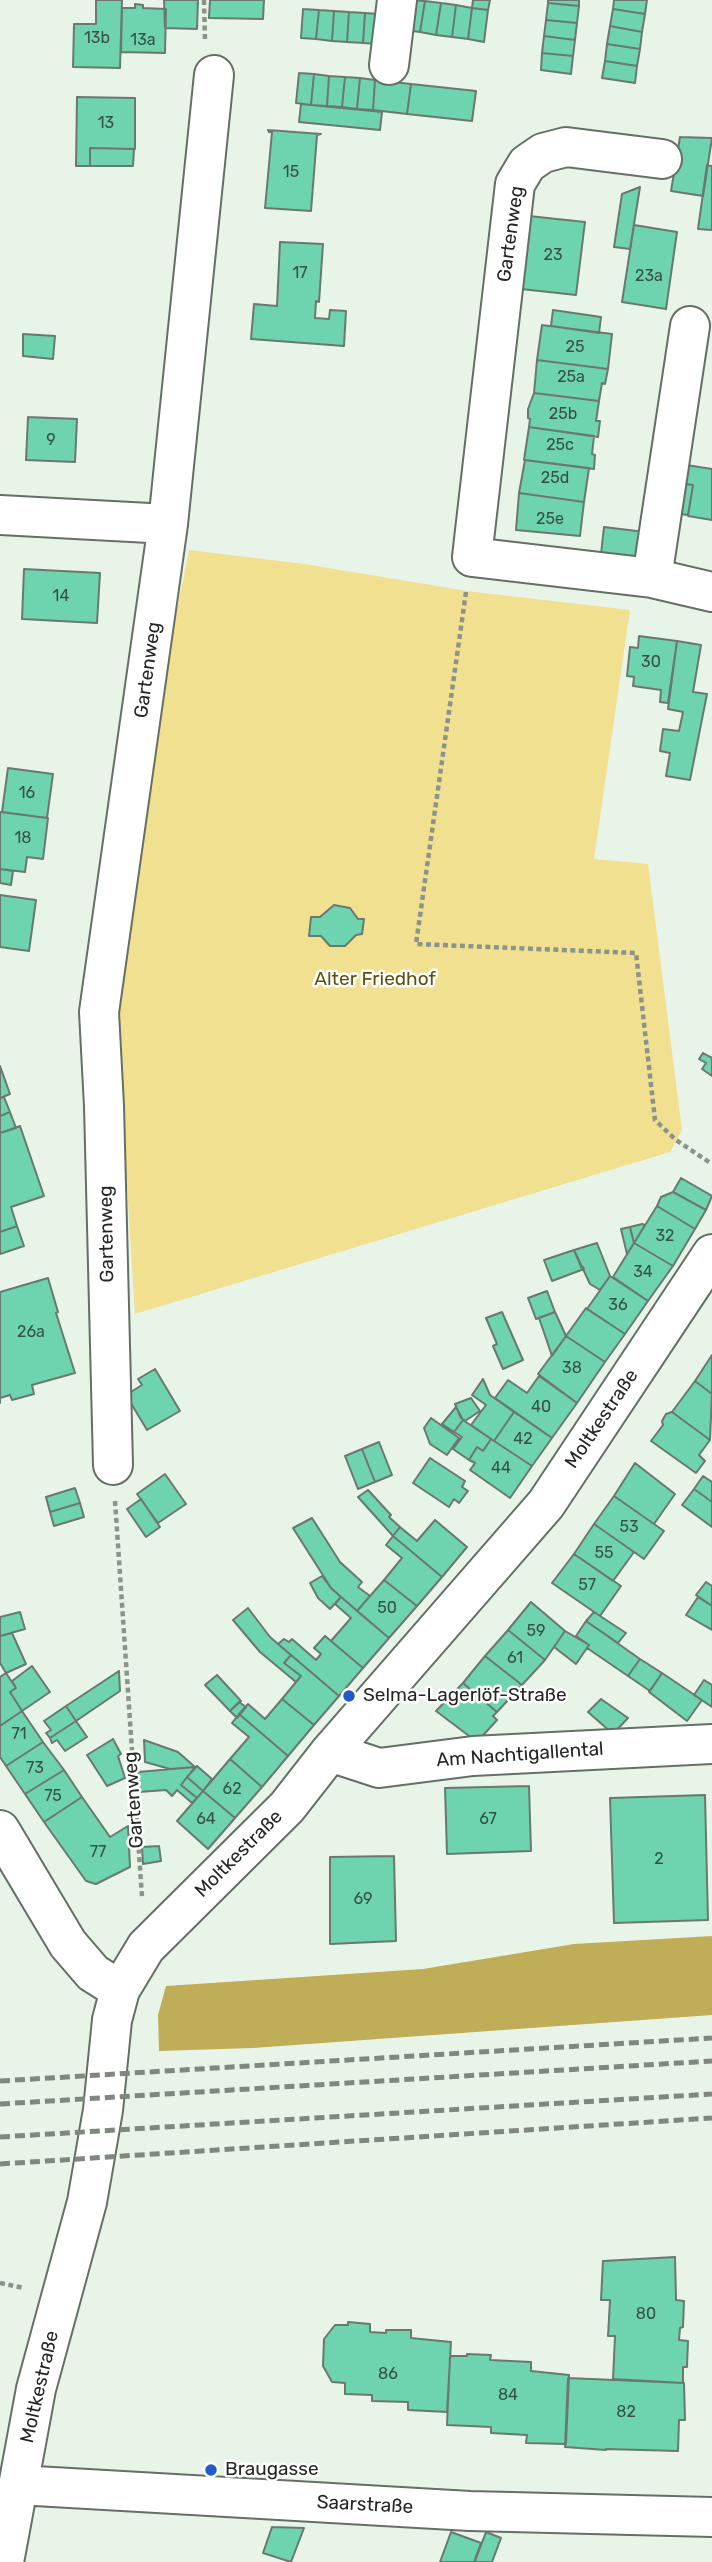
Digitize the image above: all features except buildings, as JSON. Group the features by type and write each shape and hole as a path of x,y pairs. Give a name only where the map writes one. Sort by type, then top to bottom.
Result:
{"street":[{"path":"389,65 397,0"},
{"name":"Gartenweg","path":"113,1465 99,1012 168,524 214,75"},
{"name":"Gartenweg","path":"472,557 515,184 527,164 543,153 566,147 662,159"},
{"path":"652,578 690,326"},
{"path":"0,515 168,524"},
{"path":"472,557 652,578 712,592"},
{"name":"Moltkestraße","path":"5,2562 36,2389 87,2202 103,2110 112,2020 120,1990 146,1947 287,1807 330,1752 545,1504 712,1254"},
{"name":"Am Nachtigallental","path":"330,1752 379,1768 487,1755 712,1744"},
{"path":"0,1830 68,1944 93,1973 120,1990"},
{"name":"Saarstraße","path":"18,2485 470,2511 712,2517"}],"path":[{"path":"472,557 416,944 636,953 655,1120 676,1140 712,1164"},
{"name":"Gartenweg","path":"113,1465 146,1947"}],"green space":[{"name":"Alter Friedhof","path":"189,550 304,564 467,591 630,610 594,859 648,864 682,1130 670,1152 135,1314 117,1023 175,620"}],"shaded area":[{"path":"712,1936 712,2015 253,2048 159,2051 158,2015 166,1986 423,1969 574,1944"}],"railway":[{"path":"0,2081 712,2038"},
{"path":"0,2104 712,2061"},
{"path":"0,2137 712,2094"},
{"path":"0,2164 712,2118"}],"place":[{"name":"Selma-Lagerlöf-Straße","path":"349,1696"},
{"name":"Braugasse","path":"211,2470"}]}
